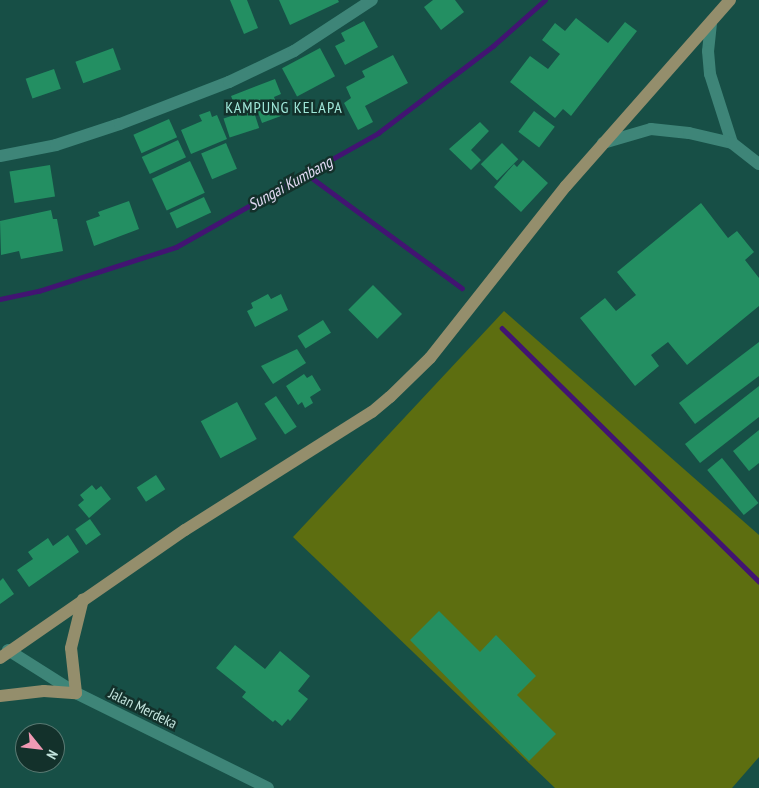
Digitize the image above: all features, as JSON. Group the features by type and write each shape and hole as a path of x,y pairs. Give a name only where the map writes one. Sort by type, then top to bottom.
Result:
{"main road":[{"path":"4,654 185,530 372,412 390,397 430,358 602,144 730,0"},
{"path":"0,696 44,692 76,692 72,648 83,599"}],"street":[{"path":"0,156 56,145 120,124 229,82 294,50 372,0"},
{"path":"711,23 708,51 710,74 732,144"},
{"path":"602,144 651,129 689,133 732,144 759,164"},
{"name":"Jalan Merdeka","path":"4,654 268,788"}],"green space":[{"path":"504,311 759,535 759,757 732,788 555,788 293,537"}],"building":[{"path":"230,0 247,0 258,28 244,34"},
{"path":"279,0 338,0 339,2 290,25"},
{"path":"433,0 455,0 464,12 441,30 424,7"},
{"path":"576,18 608,43 625,22 637,31 571,116 563,109 555,118 510,82 530,56 548,69 560,54 542,40 555,23 565,31"},
{"path":"364,21 378,47 345,65 335,46 345,41 341,33"},
{"path":"113,48 121,70 83,83 75,62"},
{"path":"320,48 335,76 297,96 282,68"},
{"path":"393,55 408,83 365,106 373,122 358,130 344,103 351,98 346,87 365,77 362,71"},
{"path":"54,69 61,89 32,99 26,79"},
{"path":"275,79 281,94 274,97 281,116 262,123 255,104 237,111 231,96"},
{"path":"253,109 259,128 230,138 224,119"},
{"path":"210,111 212,117 217,115 227,139 191,154 181,130 202,121 199,115"},
{"path":"534,111 555,127 539,147 518,132"},
{"path":"169,119 177,137 142,153 133,135"},
{"path":"480,122 489,131 471,150 481,160 471,170 449,149"},
{"path":"178,140 186,157 150,174 142,157"},
{"path":"226,143 237,169 212,179 201,154"},
{"path":"502,143 518,159 497,180 481,164"},
{"path":"523,160 548,183 521,212 494,187 514,164 517,167"},
{"path":"190,161 205,193 167,210 152,179"},
{"path":"50,165 55,197 15,203 10,171"},
{"path":"204,197 211,212 177,228 170,213"},
{"path":"129,201 139,229 94,246 86,221 100,216 98,212"},
{"path":"701,203 728,238 737,231 754,252 745,260 759,278 759,306 687,365 668,342 651,355 659,366 635,386 580,318 605,298 616,311 636,295 617,272"},
{"path":"51,210 53,219 57,219 63,251 21,259 19,251 1,255 0,221"},
{"path":"373,285 402,314 377,339 348,310"},
{"path":"268,294 271,299 281,294 288,310 255,327 247,311 253,308 251,303"},
{"path":"323,320 331,333 306,349 298,336"},
{"path":"759,342 759,376 695,424 679,403"},
{"path":"297,349 306,363 273,384 261,366"},
{"path":"304,374 307,378 312,375 321,390 310,397 313,403 305,408 302,402 298,405 286,386"},
{"path":"759,386 759,417 700,463 685,444"},
{"path":"276,396 297,427 285,435 264,404"},
{"path":"237,402 257,439 221,458 201,421"},
{"path":"759,430 759,463 749,471 733,451"},
{"path":"722,458 759,503 744,515 707,470"},
{"path":"156,475 165,489 146,502 137,488"},
{"path":"92,485 96,490 101,486 111,499 89,518 78,505 84,500 80,495"},
{"path":"90,519 101,535 86,545 75,529"},
{"path":"68,535 79,552 29,587 17,570 33,559 28,552 48,538 53,546"},
{"path":"3,578 14,594 0,604 0,581"},
{"path":"439,611 480,652 496,635 536,676 517,695 556,734 529,761 410,640"},
{"path":"235,645 265,669 280,651 310,676 298,691 308,699 290,721 288,719 282,726 275,720 273,722 242,697 246,692 216,668"}],"waterway":[{"name":"Sungai Kumbang","path":"0,299 39,291 176,247 378,133 493,46 545,0"},
{"path":"308,175 462,288"},
{"path":"502,328 759,581"}],"district":[{"name":"KAMPUNG KELAPA","path":"284,107"}]}
